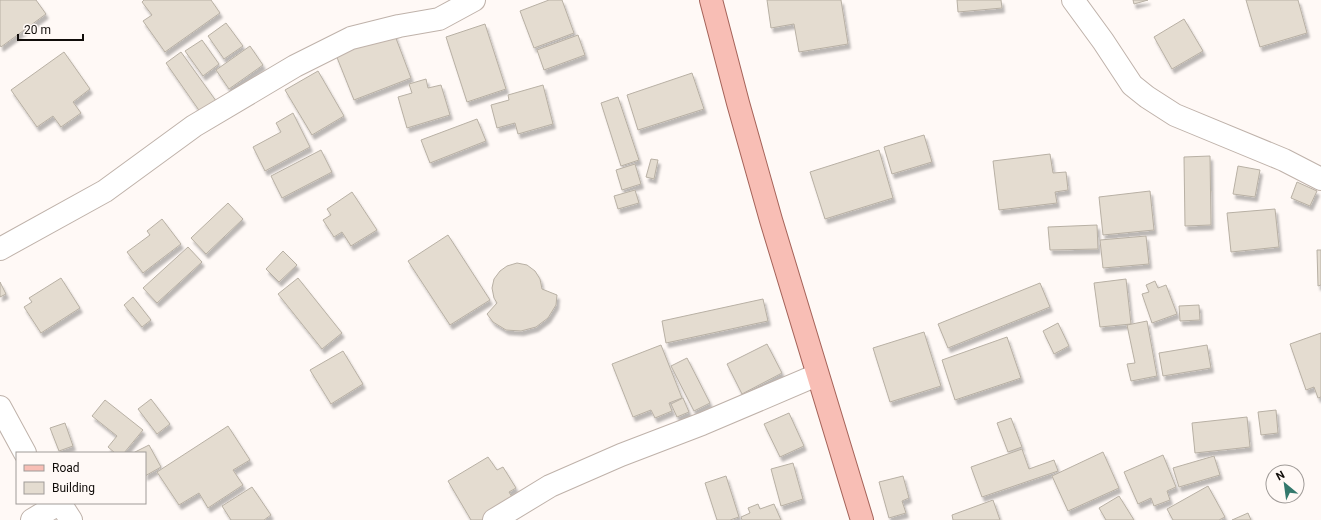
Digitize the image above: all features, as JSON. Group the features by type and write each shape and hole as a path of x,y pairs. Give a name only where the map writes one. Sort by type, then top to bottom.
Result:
{"main road":[{"path":"711,0 738,104 771,220 862,520"}],"street":[{"path":"0,249 105,191 194,126 295,66 351,38 399,26 439,19 474,0"},
{"path":"1073,0 1103,41 1132,85 1147,97 1175,114 1284,160 1321,179"},
{"path":"494,520 550,486 621,455 702,424 817,375"},
{"path":"0,407 24,452"},
{"path":"32,520 58,504"},
{"path":"61,504 71,520"}],"building":[{"path":"0,0 36,0 46,14 1,47"},
{"path":"144,0 211,0 220,13 165,52 143,21 152,15 142,2"},
{"path":"549,0 562,0 574,33 534,48 520,11"},
{"path":"767,0 841,0 848,44 799,52 794,24 771,28"},
{"path":"957,0 1001,0 1002,8 958,12"},
{"path":"1133,0 1148,0 1134,4"},
{"path":"1246,0 1298,0 1307,33 1260,47"},
{"path":"1184,19 1203,51 1172,69 1154,37"},
{"path":"226,23 243,46 224,59 208,36"},
{"path":"485,24 506,89 467,102 446,37"},
{"path":"394,33 411,78 354,100 336,55"},
{"path":"578,35 585,55 544,70 537,50"},
{"path":"202,40 219,64 203,76 185,51"},
{"path":"250,46 263,65 229,89 216,70"},
{"path":"64,52 90,89 73,102 81,113 61,127 53,116 37,127 11,90"},
{"path":"181,52 219,105 203,116 166,63"},
{"path":"318,71 344,116 312,135 285,90"},
{"path":"692,73 704,109 638,130 627,95"},
{"path":"426,79 428,88 441,85 450,115 407,128 398,97 412,93 409,84"},
{"path":"543,85 553,124 518,134 515,123 497,128 491,105 509,100 508,95"},
{"path":"618,97 639,160 621,166 601,103"},
{"path":"293,113 310,147 265,171 253,147 281,132 276,123"},
{"path":"477,119 486,141 430,163 421,140"},
{"path":"924,135 932,162 892,174 884,147"},
{"path":"321,150 332,172 282,198 271,176"},
{"path":"879,150 893,198 825,219 810,172"},
{"path":"1050,154 1053,173 1066,172 1068,190 1055,192 1057,203 999,210 993,161"},
{"path":"1210,156 1211,225 1185,226 1184,157"},
{"path":"651,159 658,160 654,179 646,177"},
{"path":"635,164 641,184 622,190 616,170"},
{"path":"1238,166 1260,170 1255,197 1233,194"},
{"path":"1297,182 1317,191 1310,206 1291,198"},
{"path":"635,190 639,203 618,209 614,196"},
{"path":"1150,191 1154,230 1103,235 1099,197"},
{"path":"352,192 377,230 351,246 342,232 334,237 323,220 331,215 327,209"},
{"path":"228,203 243,219 206,254 191,238"},
{"path":"1275,209 1279,247 1231,252 1227,213"},
{"path":"162,219 181,244 143,273 127,252 150,235 147,231"},
{"path":"1097,225 1098,249 1050,250 1048,227"},
{"path":"448,235 490,300 450,325 408,261"},
{"path":"1146,236 1149,264 1103,268 1100,240"},
{"path":"188,247 202,262 157,303 143,288"},
{"path":"1317,250 1321,250 1321,285 1318,286"},
{"path":"283,251 297,265 279,282 266,269"},
{"path":"517,263 527,265 535,271 540,279 542,289 557,295 556,305 548,318 536,327 521,331 506,330 493,322 487,314 497,303 494,298 492,288 494,279 500,271 507,266"},
{"path":"61,278 80,308 41,333 24,307 32,302 29,298"},
{"path":"298,278 342,333 322,349 278,294"},
{"path":"1126,279 1131,324 1100,327 1094,283"},
{"path":"1155,281 1158,288 1166,285 1177,314 1152,323 1142,294 1149,292 1146,285"},
{"path":"0,282 6,294 0,297"},
{"path":"1040,283 1050,307 948,348 938,324"},
{"path":"133,297 151,320 142,327 124,305"},
{"path":"763,299 768,321 666,343 662,321"},
{"path":"1199,305 1200,320 1180,321 1179,306"},
{"path":"1147,321 1157,376 1131,381 1127,364 1135,363 1127,325"},
{"path":"1058,323 1069,346 1054,354 1043,331"},
{"path":"924,332 941,386 890,402 873,348"},
{"path":"1321,333 1321,397 1318,398 1314,387 1306,390 1290,344"},
{"path":"1007,337 1021,378 955,400 942,360"},
{"path":"767,344 782,373 742,394 727,364"},
{"path":"661,345 682,398 669,403 672,411 655,418 651,410 633,417 612,364"},
{"path":"1207,345 1211,368 1163,376 1159,353"},
{"path":"343,351 363,384 331,404 310,370"},
{"path":"687,358 710,403 694,411 671,366"},
{"path":"683,398 689,412 677,417 671,404"},
{"path":"151,399 170,424 157,434 138,409"},
{"path":"105,400 143,430 125,452 114,452 108,447 117,436 92,416"},
{"path":"1276,410 1278,433 1261,435 1258,412"},
{"path":"789,413 804,446 780,457 764,424"},
{"path":"1247,417 1250,447 1195,453 1192,423"},
{"path":"1011,418 1022,447 1008,452 997,423"},
{"path":"65,423 73,446 59,451 50,428"},
{"path":"228,426 250,460 233,470 243,485 208,508 199,493 179,505 157,472"},
{"path":"149,445 161,467 146,475 146,452 135,452"},
{"path":"1022,449 1029,469 1054,460 1058,471 982,497 971,467"},
{"path":"1103,452 1119,488 1068,511 1052,476"},
{"path":"1163,455 1176,487 1167,491 1170,500 1154,506 1151,498 1138,504 1124,472"},
{"path":"1214,456 1220,475 1179,487 1173,468"},
{"path":"488,457 497,470 503,467 516,488 509,492 515,502 486,520 471,520 448,481"},
{"path":"793,463 803,499 781,506 771,469"},
{"path":"726,476 739,517 730,520 717,520 705,483"},
{"path":"903,476 909,498 902,501 906,513 889,518 879,482"},
{"path":"1208,486 1225,517 1219,520 1173,520 1167,509"},
{"path":"252,487 271,515 264,520 231,520 222,506"},
{"path":"1119,496 1134,520 1106,520 1099,508"},
{"path":"993,500 1000,520 953,520 952,515"},
{"path":"758,504 760,509 774,504 781,520 742,520 741,517 750,513 748,508"},
{"path":"1248,513 1251,520 1232,520"}]}
